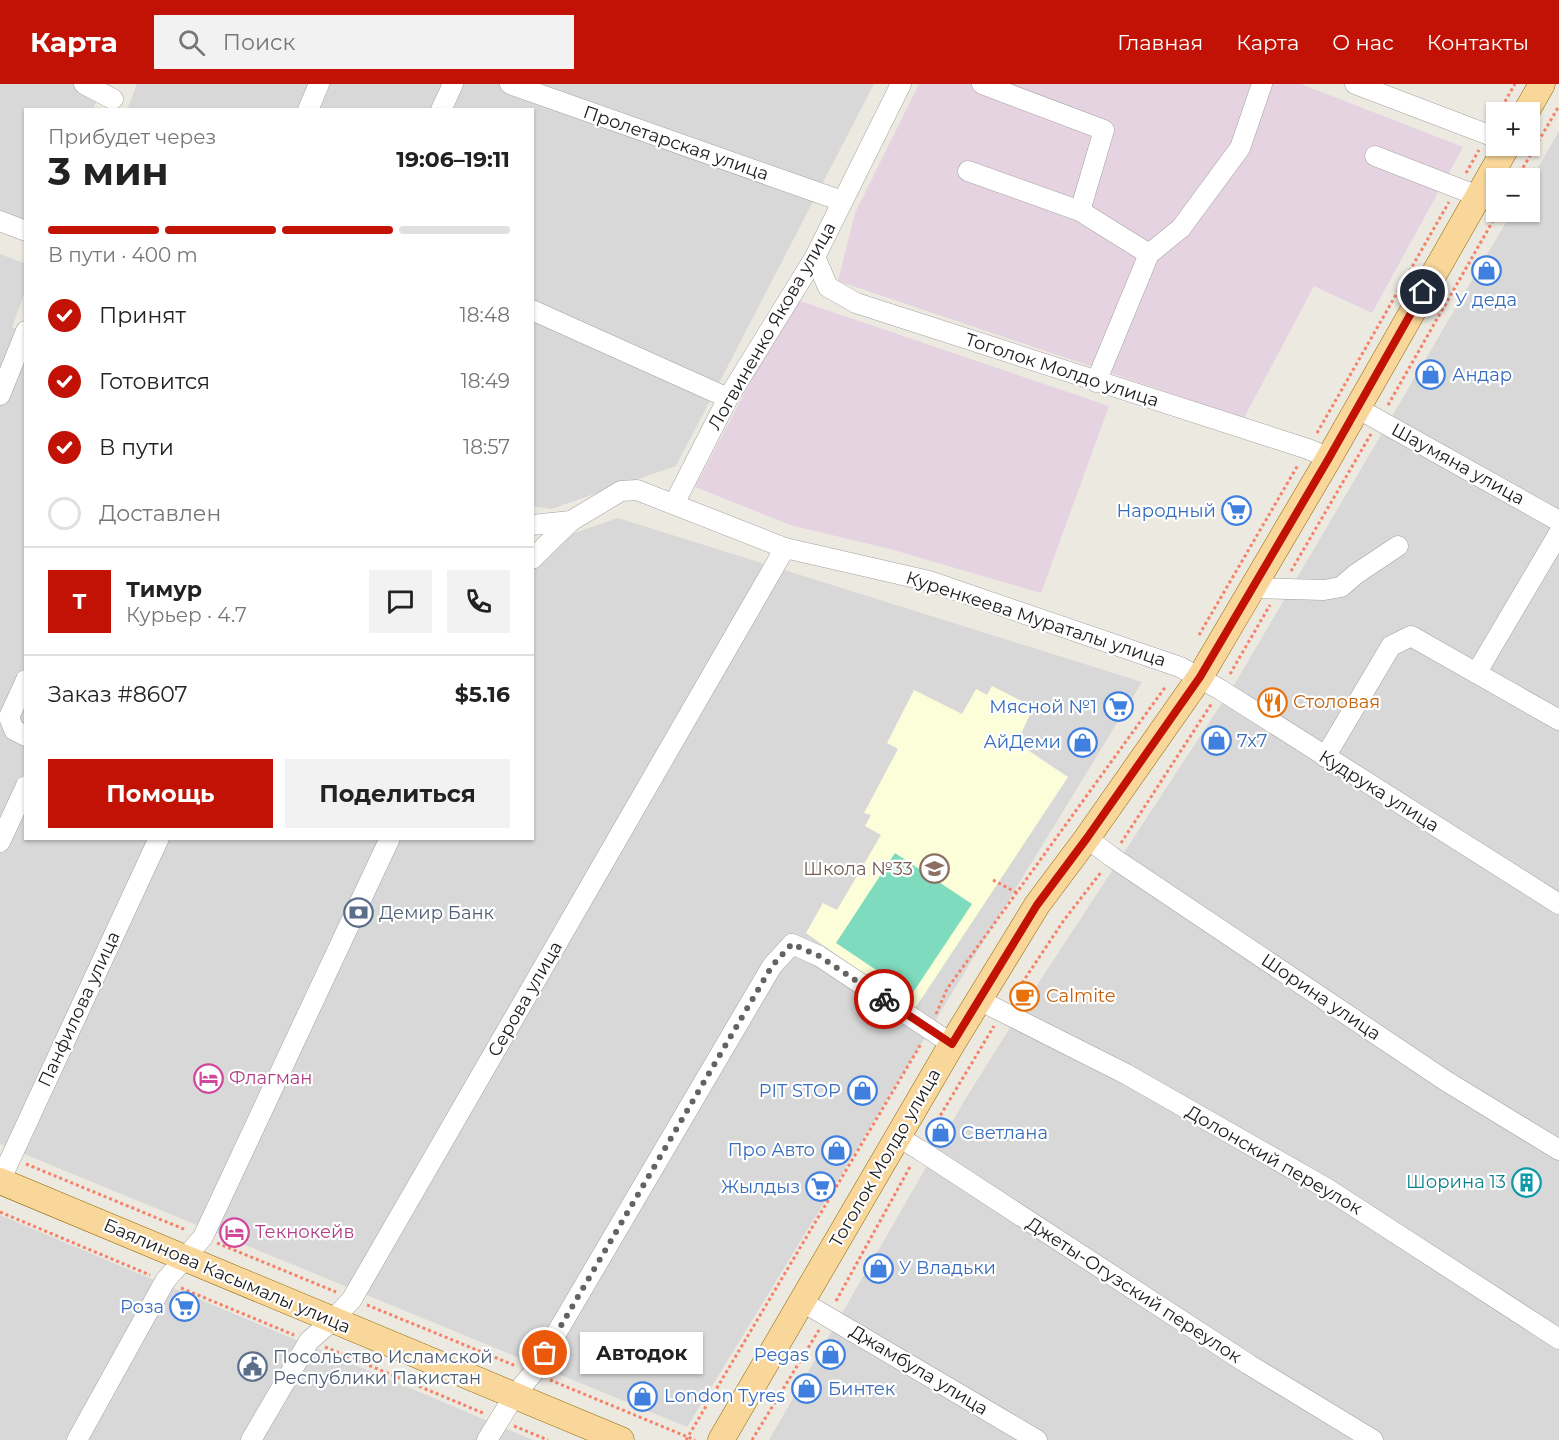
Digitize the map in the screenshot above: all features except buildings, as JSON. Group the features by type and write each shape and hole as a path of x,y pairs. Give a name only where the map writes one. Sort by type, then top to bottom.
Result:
{"main road":[{"path":"1532,102 1542,84"},
{"name":"Тоголок Молдо улица","path":"721,1440 952,1044 1037,905 1200,678 1252,588 1318,453 1357,408 1488,156"},
{"name":"Баялинова Касымалы улица","path":"0,1181 621,1440"}],"street":[{"path":"84,84 114,97"},
{"path":"309,108 319,84"},
{"path":"442,108 453,84"},
{"name":"Пролетарская улица","path":"510,84 842,201"},
{"name":"Логвиненко Якова улица","path":"674,504 728,399 815,257 901,84"},
{"path":"982,84 1104,130 1080,211"},
{"path":"1096,382 1149,254 1181,228 1240,148 1262,84"},
{"path":"1355,84 1486,135"},
{"path":"1376,156 1468,192"},
{"path":"968,171 1080,211 1149,254"},
{"path":"0,221 24,230"},
{"name":"Тоголок Молдо улица","path":"815,257 828,287 856,303 1318,453"},
{"path":"534,311 728,399"},
{"path":"0,395 24,336"},
{"name":"Шаумяна улица","path":"1357,408 1559,521"},
{"name":"Куренкеева Мураталы улица","path":"534,525 572,521 621,491 637,489 785,548 929,581 1200,678"},
{"path":"534,557 572,521"},
{"path":"1477,672 1559,533"},
{"path":"1252,588 1324,590 1341,587 1398,546"},
{"name":"Серова улица","path":"251,1440 309,1341 352,1299 785,548"},
{"path":"1325,757 1391,646 1411,636 1559,720"},
{"name":"Кудрука улица","path":"1200,678 1559,904"},
{"path":"24,684 9,717 14,730 24,735"},
{"path":"0,842 24,790"},
{"name":"Шорина улица","path":"1087,838 1446,1082 1559,1150"},
{"name":"Панфилова улица","path":"0,1181 158,840"},
{"path":"77,1440 165,1281 203,1237 389,840"},
{"path":"487,1440 514,1396 533,1373 772,966 792,944 819,956 952,1044"},
{"name":"Долонский переулок","path":"979,1000 1126,1074 1326,1188 1559,1339"},
{"name":"Джеты-Огузский переулок","path":"898,1137 920,1149 1248,1364 1373,1440"},
{"name":"Джамбула улица","path":"801,1301 1037,1440"}],"path":[{"path":"1505,102 1515,84"},
{"path":"1523,168 1559,106"},
{"path":"1197,637 1318,453 1488,156"},
{"path":"686,1440 930,1029 947,989 1017,893 1200,678 1280,588 1492,222"},
{"path":"752,1440 827,1316 920,1149 1002,1012 1064,920 1112,857 1200,678"},
{"path":"993,880 1025,898"},
{"path":"1058,917 1064,920"},
{"path":"0,1212 548,1440"}],"shaded area":[{"path":"0,84 104,84 93,108 24,108 24,223 0,211"},
{"path":"137,84 874,84 676,466 551,509 534,506 534,108 128,108"},
{"path":"919,84 1301,84 1463,147 1372,313 1314,286 1244,418 838,281 855,213"},
{"path":"1559,131 1559,1440 769,1440 966,1098 1028,999 1237,680 1506,222 1540,222 1540,168 1538,168"},
{"path":"0,254 24,263 24,295 12,327 24,332 24,840 534,840 534,547 618,518 1142,682 687,1427 0,1144"},
{"path":"794,299 1109,406 1041,593 890,549 790,525 695,487"},
{"name":"Школа №33","path":"992,686 1033,707 1017,743 1068,777 914,1010 806,933 823,903 837,910 881,835 865,826 871,815 864,813 898,749 887,743 914,690 962,714 976,689 987,695"},
{"path":"0,1215 533,1440 0,1440"}],"green space":[{"path":"895,853 972,904 912,994 836,943"}],"way so far":[{"path":"545,1353 772,966 792,944 819,956 884,999"}],"place":[{"name":"У деда","path":"1486,271"},
{"name":"Андар","path":"1431,375"},
{"name":"Народный","path":"1237,511"},
{"name":"Столовая","path":"1272,702"},
{"name":"Мясной №1","path":"1118,707"},
{"name":"7x7","path":"1216,741"},
{"name":"АйДеми","path":"1082,742"},
{"name":"Школа №33","path":"934,869"},
{"name":"Демир Банк","path":"358,913"},
{"name":"Calmite","path":"1025,996"},
{"name":"Флагман","path":"208,1078"},
{"name":"PIT STOP","path":"862,1091"},
{"name":"Светлана","path":"940,1133"},
{"name":"Про Авто","path":"836,1150"},
{"name":"Шорина 13","path":"1527,1182"},
{"name":"Жылдыз","path":"821,1187"},
{"name":"Текнокейв","path":"234,1232"},
{"name":"У Владьки","path":"878,1268"},
{"name":"Роза","path":"185,1307"},
{"name":"Автодок","path":"545,1353"},
{"name":"Pegas","path":"830,1355"},
{"name":"Посольство Исламской Республики Пакистан","path":"252,1367"},
{"name":"Бинтек","path":"807,1389"},
{"name":"London Tyres","path":"643,1396"}],"route":[{"path":"884,999 952,1044 1037,905 1200,677 1329,458 1423,292"}]}
